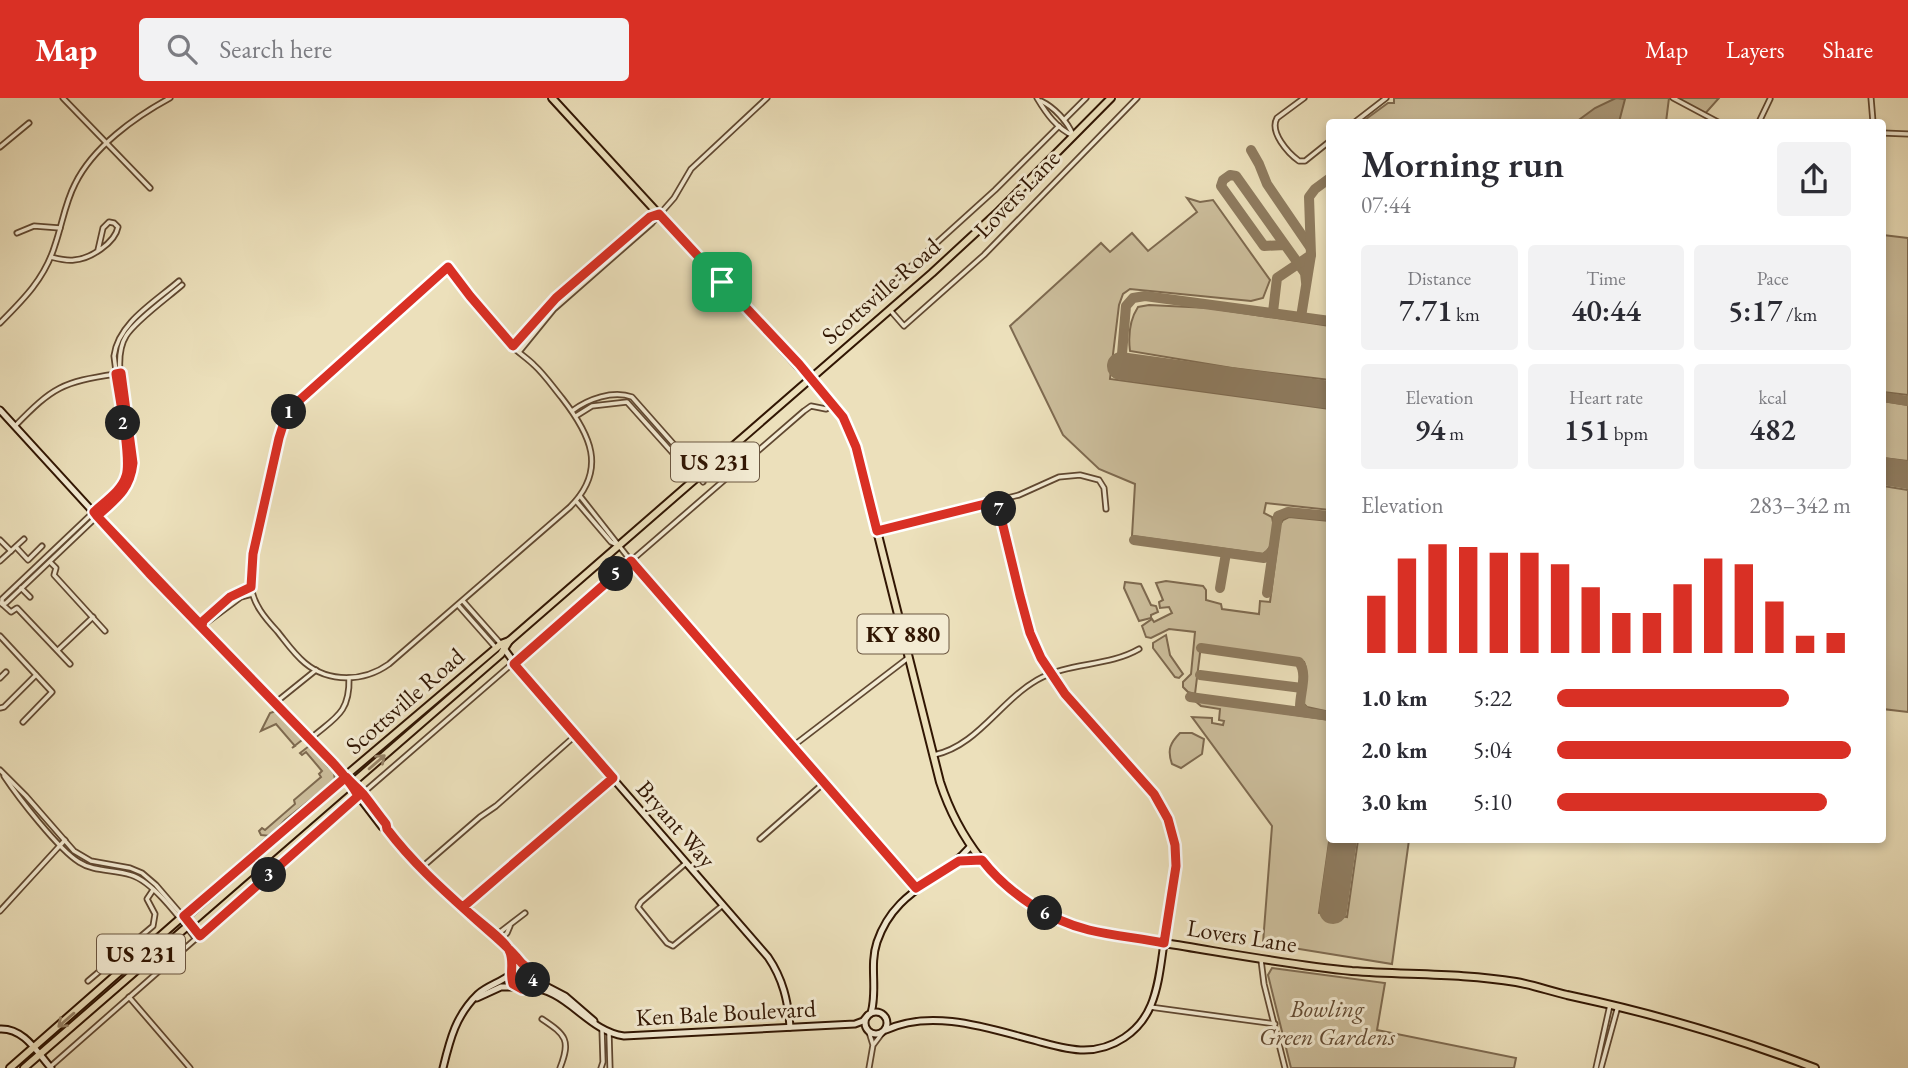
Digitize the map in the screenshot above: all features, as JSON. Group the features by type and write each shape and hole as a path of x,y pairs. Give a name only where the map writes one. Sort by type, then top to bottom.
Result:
{"main road":[{"name":"Lovers Lane","path":"552,98 811,378 843,417 856,447 949,809 971,846 1007,887 1046,913 1086,929 1261,960 1351,971 1516,982 1614,1004 1736,1039 1815,1068"},
{"name":"Scottsville Road","path":"24,1068 354,787 509,641 981,229 1111,98"},
{"path":"0,410 95,514 346,777 420,868 509,949 533,974 532,983 522,988 513,984 513,962 509,949"},
{"name":"Scottsville Road","path":"10,1068 346,777 501,649"},
{"name":"Bryant Way","path":"501,649 774,966 785,993 790,1027"},
{"path":"868,1031 865,1022 874,988 873,960 879,937 898,907 916,888 959,861 971,846"},
{"path":"959,861 982,860"},
{"name":"Ken Bale Boulevard","path":"474,999 505,986 535,988 550,992 604,1030 624,1035 855,1024 876,1035 899,1023 958,1022 1068,1049 1084,1050 1101,1048 1128,1036 1139,1025 1155,993 1164,943"},
{"path":"443,1068 454,1025 460,1014 480,992 501,982 516,968 525,966"},
{"name":"Ken Bale Boulevard","path":"533,974 542,984 565,996 604,1030"},
{"path":"874,988 888,1022 884,1031"},
{"path":"855,1024 863,1021 869,1014"},
{"name":"Ken Bale Boulevard","path":"869,1014 883,1014 899,1023"},
{"path":"0,1029 21,1034 50,1067"}],"street":[{"path":"62,98 150,188"},
{"path":"0,323 36,286 51,257 78,177 108,143 145,113 170,98"},
{"path":"519,352 554,309 652,223 674,198 691,169 767,98"},
{"path":"1064,120 1086,98"},
{"name":"Lovers Lane","path":"890,310 904,326 921,312 984,256 1137,98"},
{"path":"1304,98 1277,118 1275,131 1296,160 1305,161 1326,144"},
{"path":"1359,119 1386,98"},
{"path":"1673,98 1712,119"},
{"path":"1871,98 1873,119"},
{"path":"1038,99 1049,104 1074,136"},
{"path":"1038,99 1043,109 1064,132 1074,136"},
{"path":"1760,119 1770,99"},
{"path":"1,145 29,123"},
{"path":"880,295 995,190 1059,126"},
{"path":"1886,133 1908,135"},
{"path":"513,346 556,298 650,217 659,214"},
{"path":"51,257 78,260 98,250 116,233 118,227 114,223 108,222 104,225 98,250"},
{"path":"17,233 34,226 60,228"},
{"path":"448,267 519,352 535,366 572,411 588,437 592,452 589,477 580,496 385,668 370,675 349,678 330,676 316,670 295,653 267,620 259,609 251,587 253,554 282,427 293,406 448,267"},
{"path":"1,604 2,599 95,514 126,477 130,467 115,344 124,328 181,283"},
{"path":"15,426 59,387 74,381 118,374"},
{"path":"572,411 595,398 621,395 632,397 698,477"},
{"path":"576,416 592,406 627,402 698,477"},
{"path":"50,1067 807,408 815,406 826,409 834,405"},
{"path":"877,531 1030,492 1059,477 1080,475 1101,482 1106,509"},
{"path":"580,496 612,534 618,546 916,888"},
{"path":"576,501 611,542 618,546"},
{"path":"997,501 1037,652 1065,694 1154,794 1166,813 1176,859 1164,943"},
{"path":"0,561 24,539"},
{"path":"0,540 11,551"},
{"path":"16,547 28,560 42,546"},
{"path":"1,604 6,603 48,559"},
{"path":"48,559 56,568 54,575 105,631"},
{"path":"202,626 203,621 230,597 251,587"},
{"path":"21,588 30,597"},
{"path":"202,626 241,597 253,594"},
{"name":"Bryant Way","path":"463,601 501,649"},
{"path":"1,604 11,612 16,606 71,664"},
{"name":"Bryant Way","path":"458,605 501,649"},
{"path":"58,650 93,617"},
{"path":"0,636 52,692 23,722"},
{"path":"934,755 962,744 1015,694 1037,680 1087,663 1119,658 1139,649"},
{"path":"793,746 909,656"},
{"path":"275,703 316,670"},
{"path":"0,678 6,672"},
{"path":"0,708 4,708 36,675"},
{"path":"310,739 346,706 349,678"},
{"path":"420,868 496,806 576,735"},
{"path":"1,771 85,859 131,868 142,873 197,937"},
{"path":"1,771 15,793 61,845 82,864 143,880 182,918"},
{"path":"463,907 613,778"},
{"path":"760,839 825,782"},
{"path":"0,911 65,840"},
{"path":"686,863 638,906 667,943 673,946 723,905"},
{"path":"88,981 153,926 155,914 147,900 153,890"},
{"path":"497,938 525,914"},
{"path":"1261,960 1285,1068"},
{"path":"129,997 190,1068"},
{"path":"1598,1068 1614,1004"},
{"path":"1150,1007 1275,1024"},
{"path":"542,1019 556,1028 566,1040 567,1050 560,1068"},
{"path":"601,1068 604,1030"},
{"path":"604,1030 610,1068"},
{"path":"868,1031 873,1045"},
{"path":"869,1068 873,1045 884,1031"}],"green space":[{"path":"1394,98 1669,98 1666,119 1366,119 1388,103 1394,103"},
{"path":"1674,98 1719,98 1703,116"},
{"path":"1187,198 1200,202 1213,200 1270,280 1263,298 1251,301 1130,289 1123,294 1119,305 1110,379 1326,408 1326,510 1266,503 1264,513 1272,517 1273,532 1271,543 1263,554 1132,536 1135,484 1099,469 1063,435 1010,326 1101,243 1110,252 1132,233 1148,251 1197,212"},
{"path":"1886,235 1908,238 1908,395 1886,392"},
{"path":"1149,305 1209,308 1326,325 1326,380 1232,368 1130,351 1131,323 1138,307"},
{"path":"1886,401 1908,405 1908,461 1886,458"},
{"path":"1886,486 1908,490 1908,712 1886,709"},
{"path":"1289,517 1326,521 1326,711 1307,707 1303,703 1306,668 1304,662 1201,645 1195,694 1188,692 1183,687 1183,682 1191,674 1195,632 1169,629 1151,638 1146,637 1142,626 1152,619 1154,622 1172,613 1169,607 1160,608 1159,602 1163,600 1156,583 1166,581 1203,586 1206,600 1221,604 1222,609 1259,614 1260,601 1270,602 1280,525"},
{"path":"1125,582 1141,584 1151,605 1156,606 1158,612 1151,615 1151,618 1139,621 1124,588"},
{"path":"1166,635 1170,655 1183,674 1179,678 1175,677 1153,648 1153,643"},
{"path":"1194,700 1326,719 1326,843 1329,843 1319,913 1347,917 1358,843 1409,843 1392,964 1263,943 1272,826 1192,717 1212,718 1212,723 1223,725 1224,721 1219,720 1220,709 1201,706"},
{"path":"276,711 302,737 295,746 276,724 261,731 270,713"},
{"path":"1180,733 1192,733 1204,739 1202,754 1181,768 1172,764 1170,755 1172,744"},
{"path":"309,746 334,773 335,780 285,820 271,836 261,835 259,831 262,828 265,830 321,777 319,774 322,771 306,752 302,755 300,753"},
{"name":"Bowling Green Gardens","path":"1272,968 1385,983 1377,1030 1516,1058 1514,1068 1291,1068 1268,975"}],"shaded area":[{"path":"1616,98 1625,99 1620,119 1580,119"}],"taxiway":[{"path":"1251,150 1267,184 1310,247"},
{"path":"1285,245 1264,246 1221,186 1223,180 1230,175 1236,176 1305,273 1306,282"},
{"path":"1273,312 1277,278 1311,255 1309,197 1326,181"},
{"path":"1301,317 1311,255"},
{"path":"1121,366 1126,306 1133,298 1145,296 1326,320"},
{"path":"1886,397 1908,401"},
{"path":"1267,593 1278,516 1288,512 1326,516"},
{"path":"1134,540 1264,558 1273,551"},
{"path":"1220,588 1226,553"},
{"path":"1201,648 1299,662 1303,678 1300,707 1306,712"},
{"path":"1200,675 1302,688"},
{"path":"1190,697 1326,715"}],"runway":[{"path":"1121,366 1326,394"},
{"path":"1886,471 1908,475"},
{"path":"1333,910 1343,843"}],"route":[{"path":"722,282 659,214 650,217 556,298 513,346 448,267 293,406 285,419 279,438 253,554 251,587 230,597 203,621 202,626 97,516 128,487 132,477 133,463 121,373 116,374 127,457 126,477 120,487 94,512 97,516 149,573 167,592 333,763 346,777 355,788 358,796 200,936 184,916 346,777 363,793 413,861 470,914 500,940 508,947 519,961 530,969 533,980 529,986 522,989 513,984 513,962 509,949 500,940 463,907 613,778 514,664 631,561 916,888 959,861 982,860 1007,887 1046,913 1086,929 1164,943 1176,866 1175,845 1168,819 1154,794 1065,694 1041,658 1030,633 997,501 877,531 856,447 843,417 799,364 722,282"}]}
